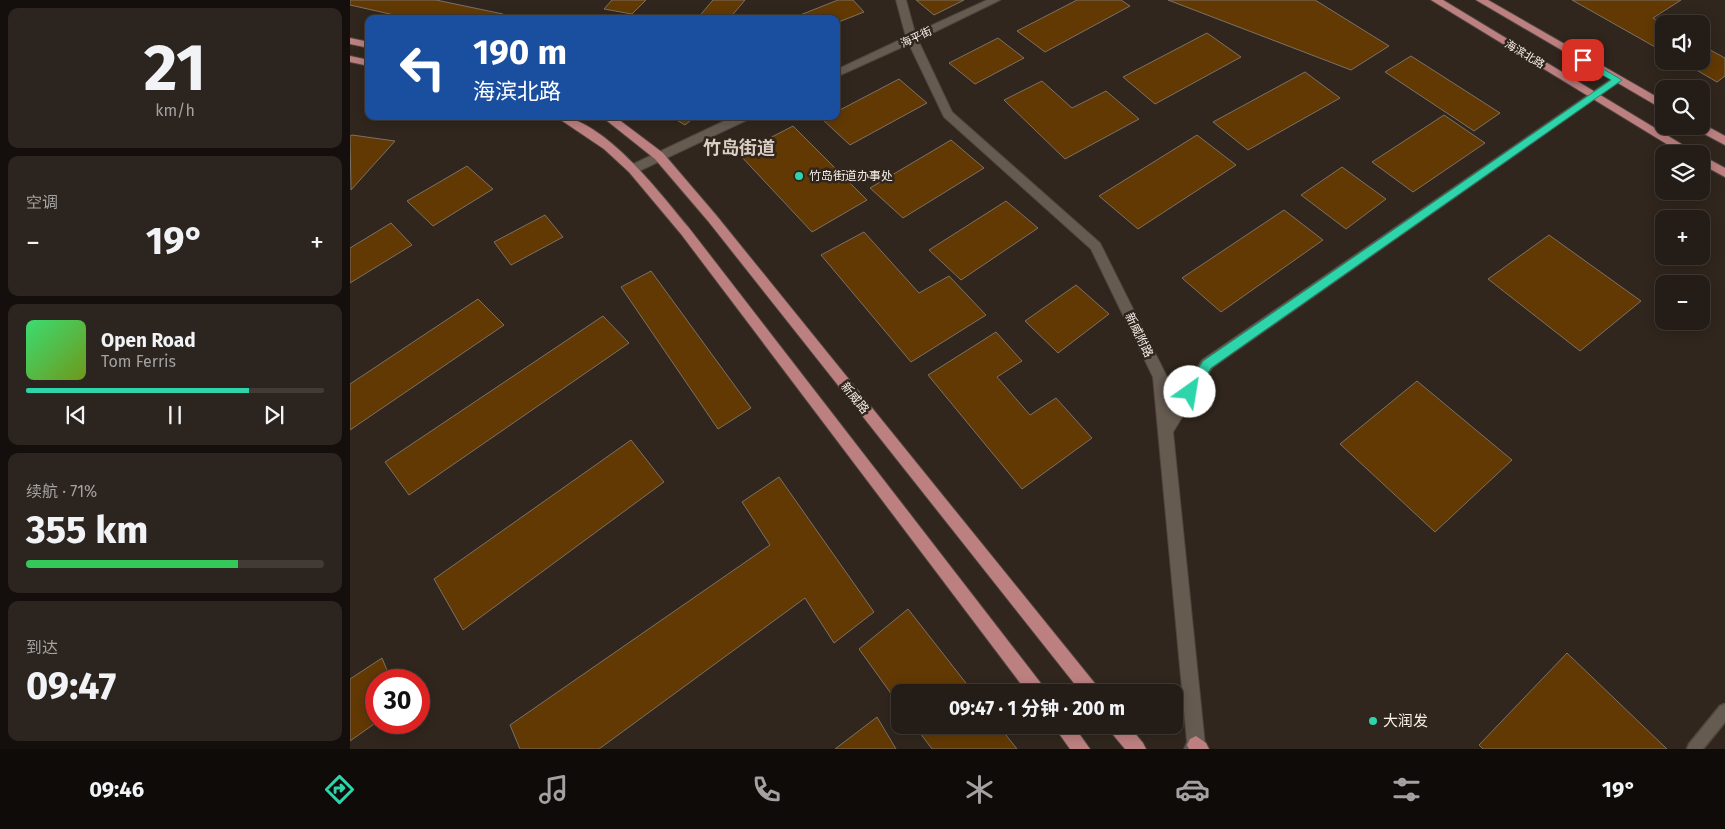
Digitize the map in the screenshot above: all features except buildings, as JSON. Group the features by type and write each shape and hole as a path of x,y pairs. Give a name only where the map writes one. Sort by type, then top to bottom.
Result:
{"main road":[{"name":"海滨北路","path":"1436,0 1677,145"},
{"name":"海滨北路","path":"1480,0 1655,101"},
{"path":"350,41 365,44"},
{"path":"350,59 365,62"},
{"path":"566,120 608,146 634,169 685,231 1032,684"},
{"name":"新威路","path":"612,120 659,156 718,226 1085,684"},
{"path":"1710,133 1725,142"},
{"path":"1710,164 1725,173"},
{"path":"1069,734 1080,749"},
{"path":"1124,734 1137,749"}],"street":[{"name":"新威附路","path":"901,0 912,39 948,114 1096,246 1160,377 1196,748"},
{"name":"海平街","path":"840,72 995,0"},
{"path":"1164,432 1207,364 1617,80"},
{"path":"634,169 736,120"}],"lane":[{"path":"1694,749 1725,712"}],"place":[{"name":"竹岛街道办事处","path":"799,176"},
{"name":"大润发","path":"1373,721"}],"district":[{"name":"竹岛街道","path":"739,148"}],"route":[{"path":"1190,392 1207,364 1617,80 1583,60"}]}
